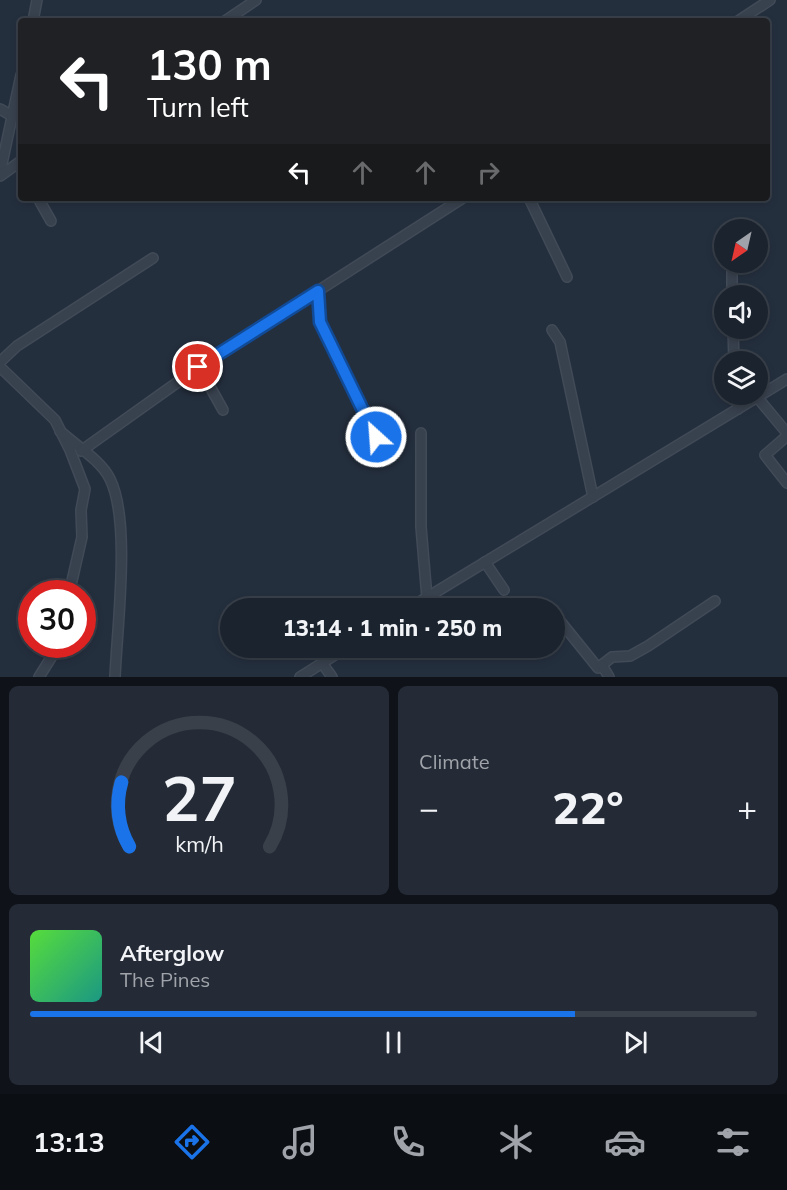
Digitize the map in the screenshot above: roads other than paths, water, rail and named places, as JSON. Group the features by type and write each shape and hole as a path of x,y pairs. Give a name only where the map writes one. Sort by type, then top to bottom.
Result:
{"street":[{"path":"34,18 38,0"},
{"path":"229,18 256,0"},
{"path":"743,18 770,0"},
{"path":"0,175 18,89"},
{"path":"0,109 12,116"},
{"path":"0,175 18,165"},
{"path":"40,201 51,221"},
{"path":"81,451 198,367 458,201"},
{"path":"530,201 567,277"},
{"path":"0,362 17,346 153,258"},
{"path":"318,291 320,322 376,437"},
{"path":"552,330 560,342 593,497"},
{"path":"0,367 41,405 60,431 110,477 119,505 122,554 115,677"},
{"path":"198,367 223,410"},
{"path":"768,390 787,379"},
{"path":"738,405 738,409"},
{"path":"427,598 744,405"},
{"path":"763,405 787,435 765,455 787,483"},
{"path":"60,431 85,489 81,510 82,537 72,580"},
{"path":"421,433 421,527 425,598"},
{"path":"485,562 504,590"},
{"path":"565,627 598,668 612,657 630,656 648,646 715,601"},
{"path":"39,677 51,658"},
{"path":"300,677 330,658"},
{"path":"322,663 332,677"},
{"path":"602,665 609,677"}]}
